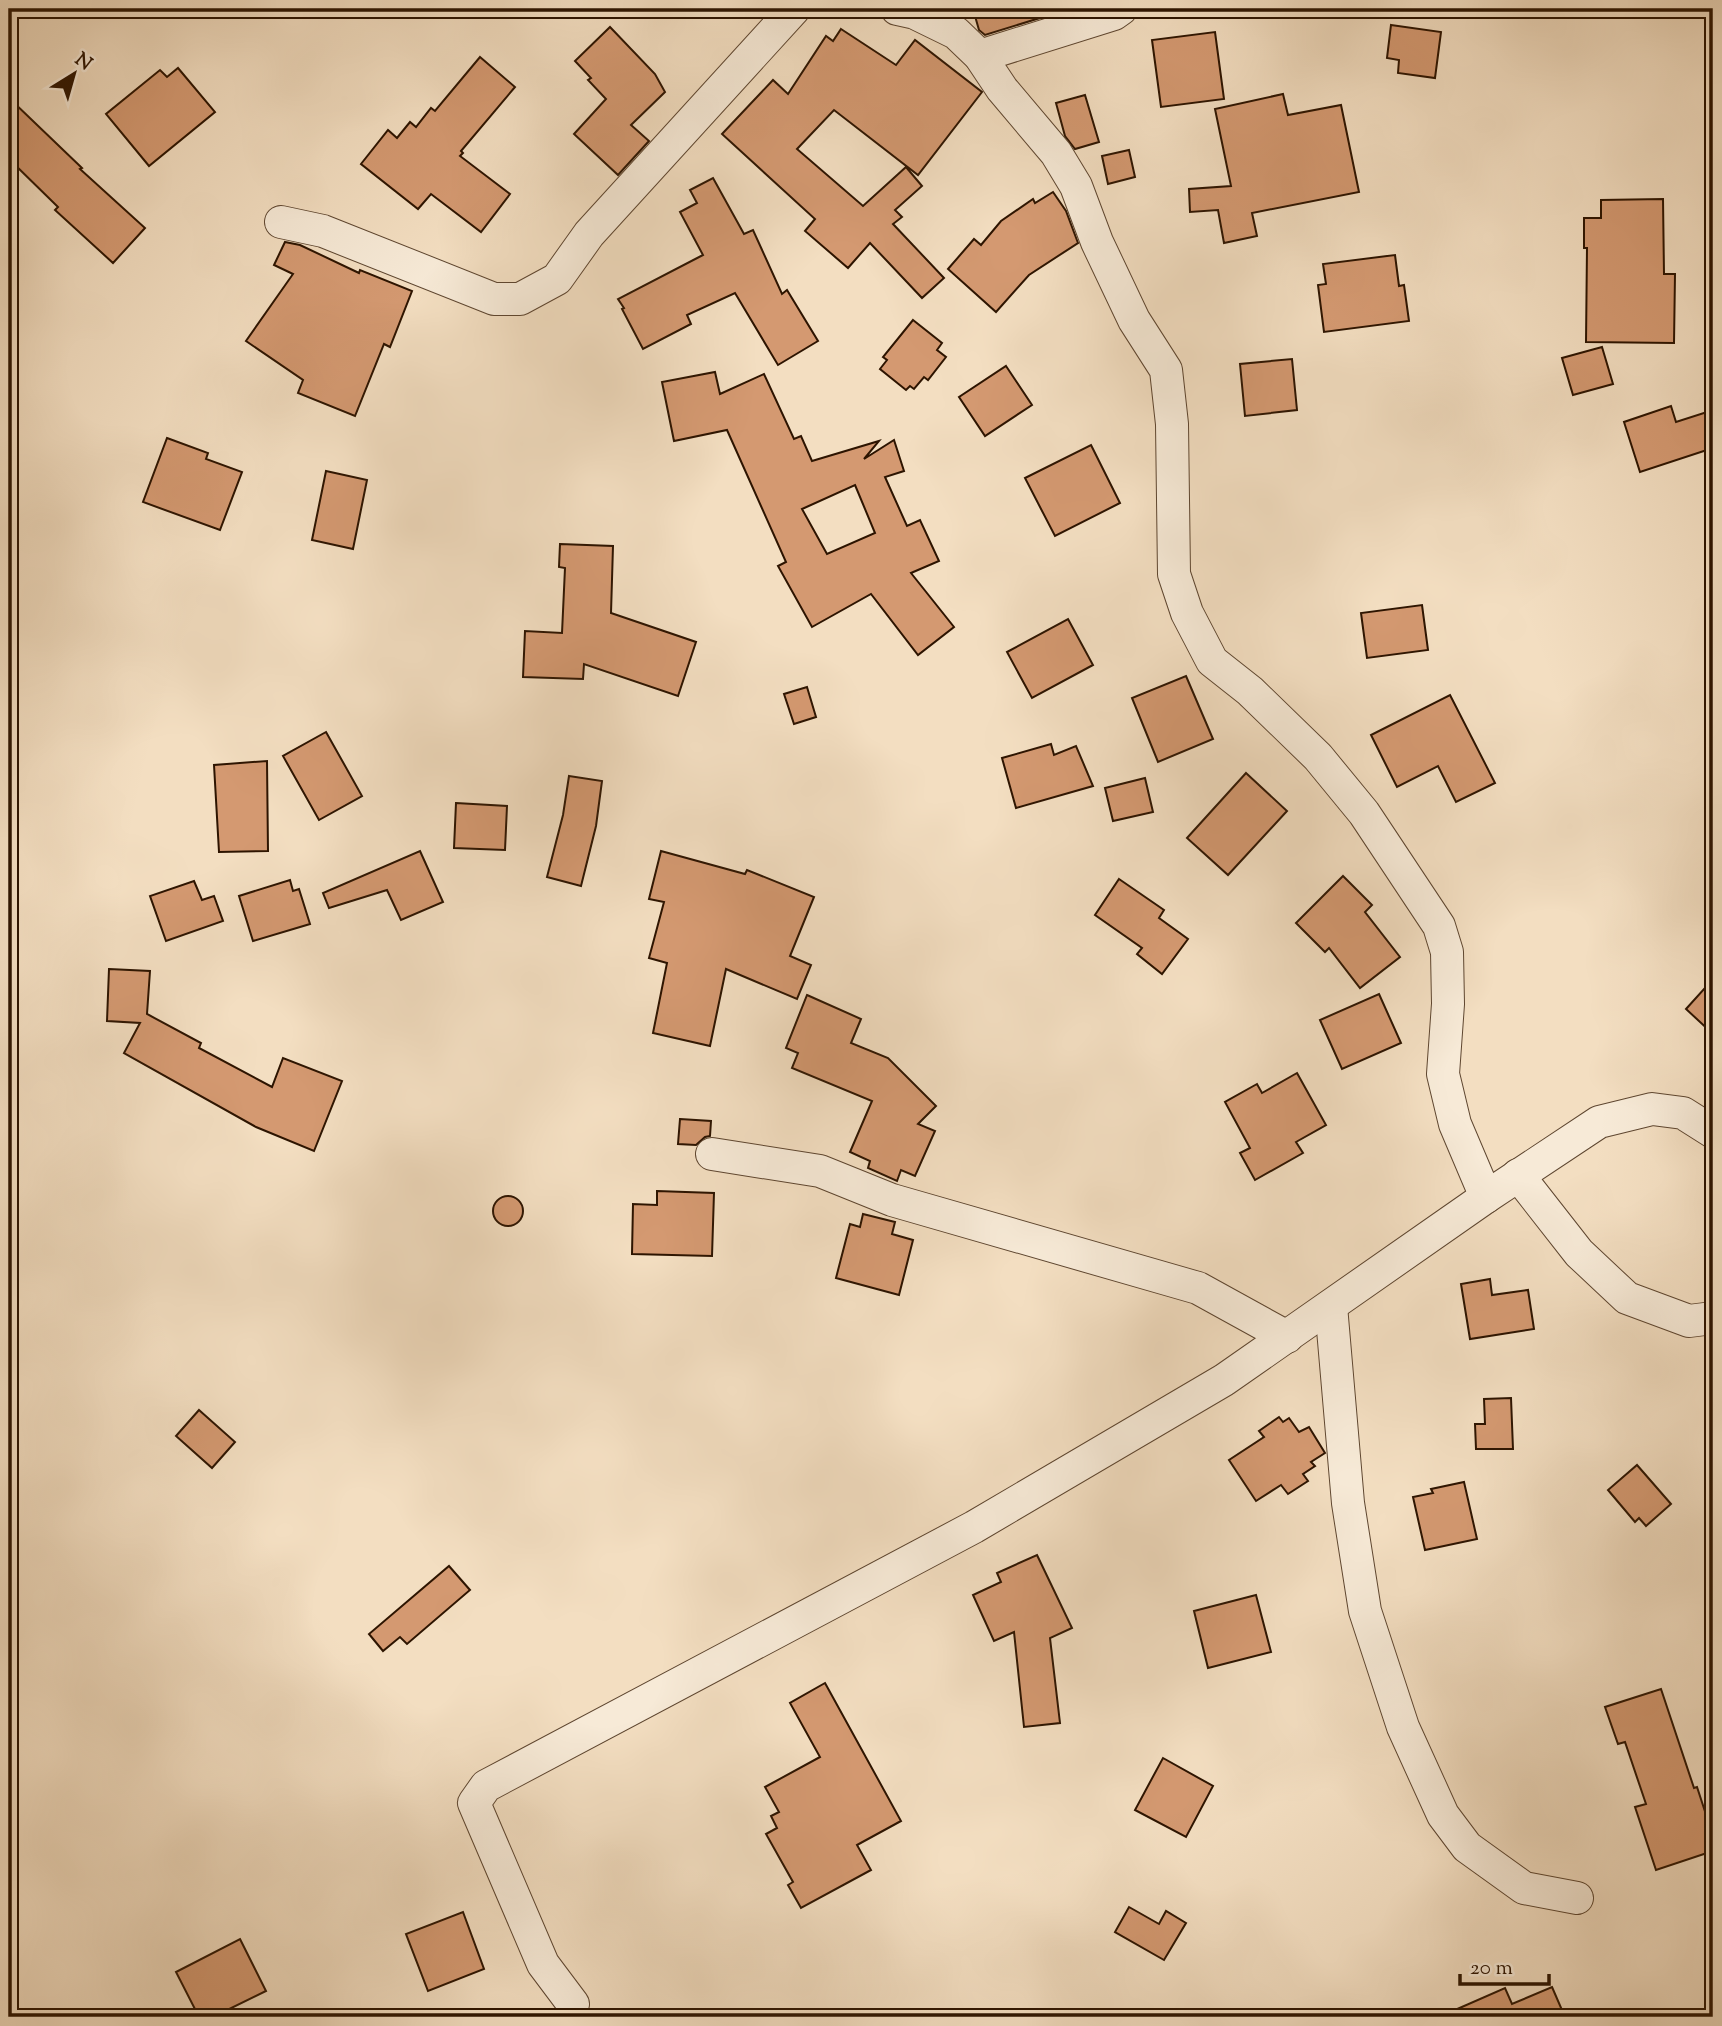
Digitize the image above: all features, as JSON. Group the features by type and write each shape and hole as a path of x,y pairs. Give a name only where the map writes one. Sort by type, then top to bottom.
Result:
{"street":[{"path":"281,222 323,231 494,299 520,299 557,279 589,234 794,9"},
{"path":"897,9 915,13 956,33 980,56 1002,89 1056,153 1076,186 1097,242 1134,320 1166,370 1172,424 1174,574 1187,613 1212,660 1251,691 1318,757 1364,813 1439,926 1447,952 1448,1004 1443,1074 1455,1124 1486,1196"},
{"path":"980,56 1114,14 1121,9"},
{"path":"573,2004 543,1964 485,1833 474,1803 486,1786 974,1527 1224,1380 1486,1196 1599,1122 1652,1108 1683,1113 1713,1132"},
{"path":"712,1154 820,1171 892,1200 1198,1287 1287,1337"},
{"path":"1518,1175 1579,1253 1627,1298 1689,1321 1713,1318"},
{"path":"1331,1306 1348,1503 1365,1611 1403,1727 1443,1815 1467,1847 1524,1888 1577,1898"}],"building":[{"path":"973,9 1069,9 985,35 979,30"},
{"path":"1391,25 1441,32 1435,78 1398,73 1399,60 1387,58"},
{"path":"610,27 655,74 665,92 631,125 649,141 618,175 574,134 606,99 575,61"},
{"path":"841,29 896,65 915,40 982,92 918,175 834,110 797,149 863,206 906,167 922,186 895,210 902,217 893,224 944,278 922,298 870,243 848,268 805,231 815,219 722,134 773,80 788,94 826,36 833,41"},
{"path":"1215,32 1224,99 1161,107 1152,40"},
{"path":"480,57 515,87 461,151 463,153 460,156 510,194 481,232 431,194 418,209 361,164 388,130 397,138 410,122 416,127 431,108 435,111"},
{"path":"178,68 215,112 149,166 106,114 160,70 167,77"},
{"path":"1283,94 1288,115 1341,105 1359,192 1252,213 1257,236 1224,243 1218,210 1190,212 1189,189 1231,186 1215,109"},
{"path":"1085,95 1099,142 1075,149 1065,136 1056,103"},
{"path":"9,98 82,168 80,169 145,228 113,263 55,210 58,207 9,159"},
{"path":"1129,150 1135,177 1108,184 1102,156"},
{"path":"713,178 744,234 753,230 782,294 787,290 818,341 778,365 735,293 687,315 691,324 643,349 618,299 703,255 680,212 697,203 690,190"},
{"path":"1053,192 1066,211 1078,243 1029,275 996,312 948,269 974,239 981,245 1001,221 1033,199 1035,203"},
{"path":"1663,199 1664,274 1675,274 1674,343 1586,342 1587,248 1584,248 1584,218 1601,218 1601,200"},
{"path":"285,242 300,245 359,273 360,270 412,291 390,347 384,344 355,416 298,393 303,380 246,341 293,274 274,265"},
{"path":"1395,255 1399,286 1404,285 1409,321 1324,332 1318,285 1326,284 1323,264"},
{"path":"913,320 942,343 937,350 946,357 928,380 924,377 914,389 910,386 906,390 880,369 887,360 883,357"},
{"path":"1602,347 1613,384 1573,395 1562,358"},
{"path":"1292,359 1297,410 1245,416 1240,364"},
{"path":"1006,366 1032,405 985,436 959,397"},
{"path":"715,372 720,394 764,374 794,439 801,436 812,461 879,441 864,459 894,440 904,471 885,477 907,526 920,520 939,561 911,573 954,627 918,655 871,594 812,627 778,566 786,562 727,430 674,441 662,382","holes":["855,485 875,533 827,554 802,509"]},
{"path":"1671,406 1676,422 1707,412 1713,431 1713,448 1640,472 1624,422"},
{"path":"167,438 208,453 206,459 242,472 220,530 143,502"},
{"path":"1091,445 1120,503 1055,536 1025,478"},
{"path":"326,471 367,480 353,549 312,540"},
{"path":"560,544 613,546 611,613 696,642 678,696 584,664 583,679 523,677 525,631 562,633 565,568 559,567"},
{"path":"1422,605 1428,650 1367,658 1361,613"},
{"path":"1068,619 1093,665 1032,698 1007,652"},
{"path":"1186,676 1213,739 1158,762 1132,698"},
{"path":"807,687 816,717 794,724 784,694"},
{"path":"1450,695 1495,783 1456,802 1438,766 1397,787 1371,735"},
{"path":"326,732 362,796 319,820 283,756"},
{"path":"1051,744 1054,755 1076,746 1093,786 1016,808 1002,758"},
{"path":"267,761 268,851 219,852 214,765"},
{"path":"1246,773 1287,811 1228,875 1187,838"},
{"path":"569,776 602,781 596,826 581,886 547,877 563,815"},
{"path":"1145,778 1153,812 1113,821 1105,788"},
{"path":"456,803 507,806 505,850 454,848"},
{"path":"420,851 443,902 401,920 387,890 329,908 323,893"},
{"path":"661,851 745,874 747,870 814,897 790,956 811,965 797,999 726,969 710,1046 653,1033 667,963 649,958 664,902 649,899"},
{"path":"1343,876 1372,905 1365,912 1400,957 1360,988 1329,948 1325,952 1296,923"},
{"path":"1119,879 1164,910 1159,918 1188,939 1162,974 1137,954 1142,948 1095,915"},
{"path":"290,880 293,891 299,889 310,924 253,941 239,896"},
{"path":"194,881 202,900 214,896 223,921 166,941 150,896"},
{"path":"109,969 150,971 147,1014 201,1043 199,1048 272,1087 283,1058 342,1081 314,1151 256,1127 124,1053 140,1023 107,1021"},
{"path":"1713,979 1713,1034 1686,1009"},
{"path":"1379,994 1401,1043 1342,1069 1320,1020"},
{"path":"807,995 861,1019 851,1043 888,1058 936,1106 918,1124 935,1131 915,1176 901,1170 897,1181 868,1168 870,1161 850,1152 872,1101 792,1068 798,1053 786,1048"},
{"path":"1297,1073 1326,1125 1296,1142 1303,1153 1255,1180 1240,1153 1250,1148 1225,1102 1257,1084 1262,1093"},
{"path":"680,1119 711,1121 710,1136 696,1145 678,1144"},
{"path":"657,1191 714,1193 712,1256 632,1254 633,1204 657,1205"},
{"path":"508,1196 514,1197 522,1205 522,1217 514,1225 508,1226 502,1225 494,1217 493,1211 494,1205 502,1197"},
{"path":"863,1214 895,1222 892,1234 913,1240 899,1295 836,1278 850,1224 860,1227"},
{"path":"1490,1279 1492,1295 1528,1290 1534,1329 1470,1339 1461,1284"},
{"path":"1511,1398 1513,1449 1476,1449 1475,1424 1485,1424 1484,1399"},
{"path":"199,1410 235,1442 212,1468 176,1436"},
{"path":"1279,1417 1283,1422 1289,1418 1299,1432 1309,1427 1325,1453 1311,1462 1315,1466 1303,1474 1308,1481 1288,1494 1281,1485 1256,1501 1229,1460 1264,1437 1259,1431"},
{"path":"1637,1465 1671,1504 1646,1526 1639,1518 1635,1522 1608,1490"},
{"path":"1464,1482 1477,1539 1425,1550 1413,1497 1433,1493 1431,1489"},
{"path":"1037,1555 1072,1628 1050,1638 1060,1723 1024,1727 1014,1632 994,1641 973,1595 1001,1582 997,1573"},
{"path":"449,1566 470,1590 407,1644 400,1637 383,1651 369,1634"},
{"path":"1256,1595 1271,1652 1208,1668 1194,1611"},
{"path":"825,1683 901,1821 857,1845 871,1870 801,1908 788,1885 793,1882 766,1834 777,1828 771,1816 779,1812 765,1787 820,1757 790,1703"},
{"path":"1661,1689 1713,1836 1713,1851 1656,1870 1635,1807 1646,1804 1625,1742 1618,1744 1605,1707"},
{"path":"1163,1758 1213,1786 1186,1837 1135,1810"},
{"path":"1129,1907 1159,1924 1166,1911 1186,1923 1164,1960 1115,1932"},
{"path":"463,1912 484,1969 428,1991 406,1934"},
{"path":"240,1939 266,1991 213,2017 199,2017 176,1972"},
{"path":"1552,1987 1565,2017 1439,2017 1505,1988 1512,2004"}]}
